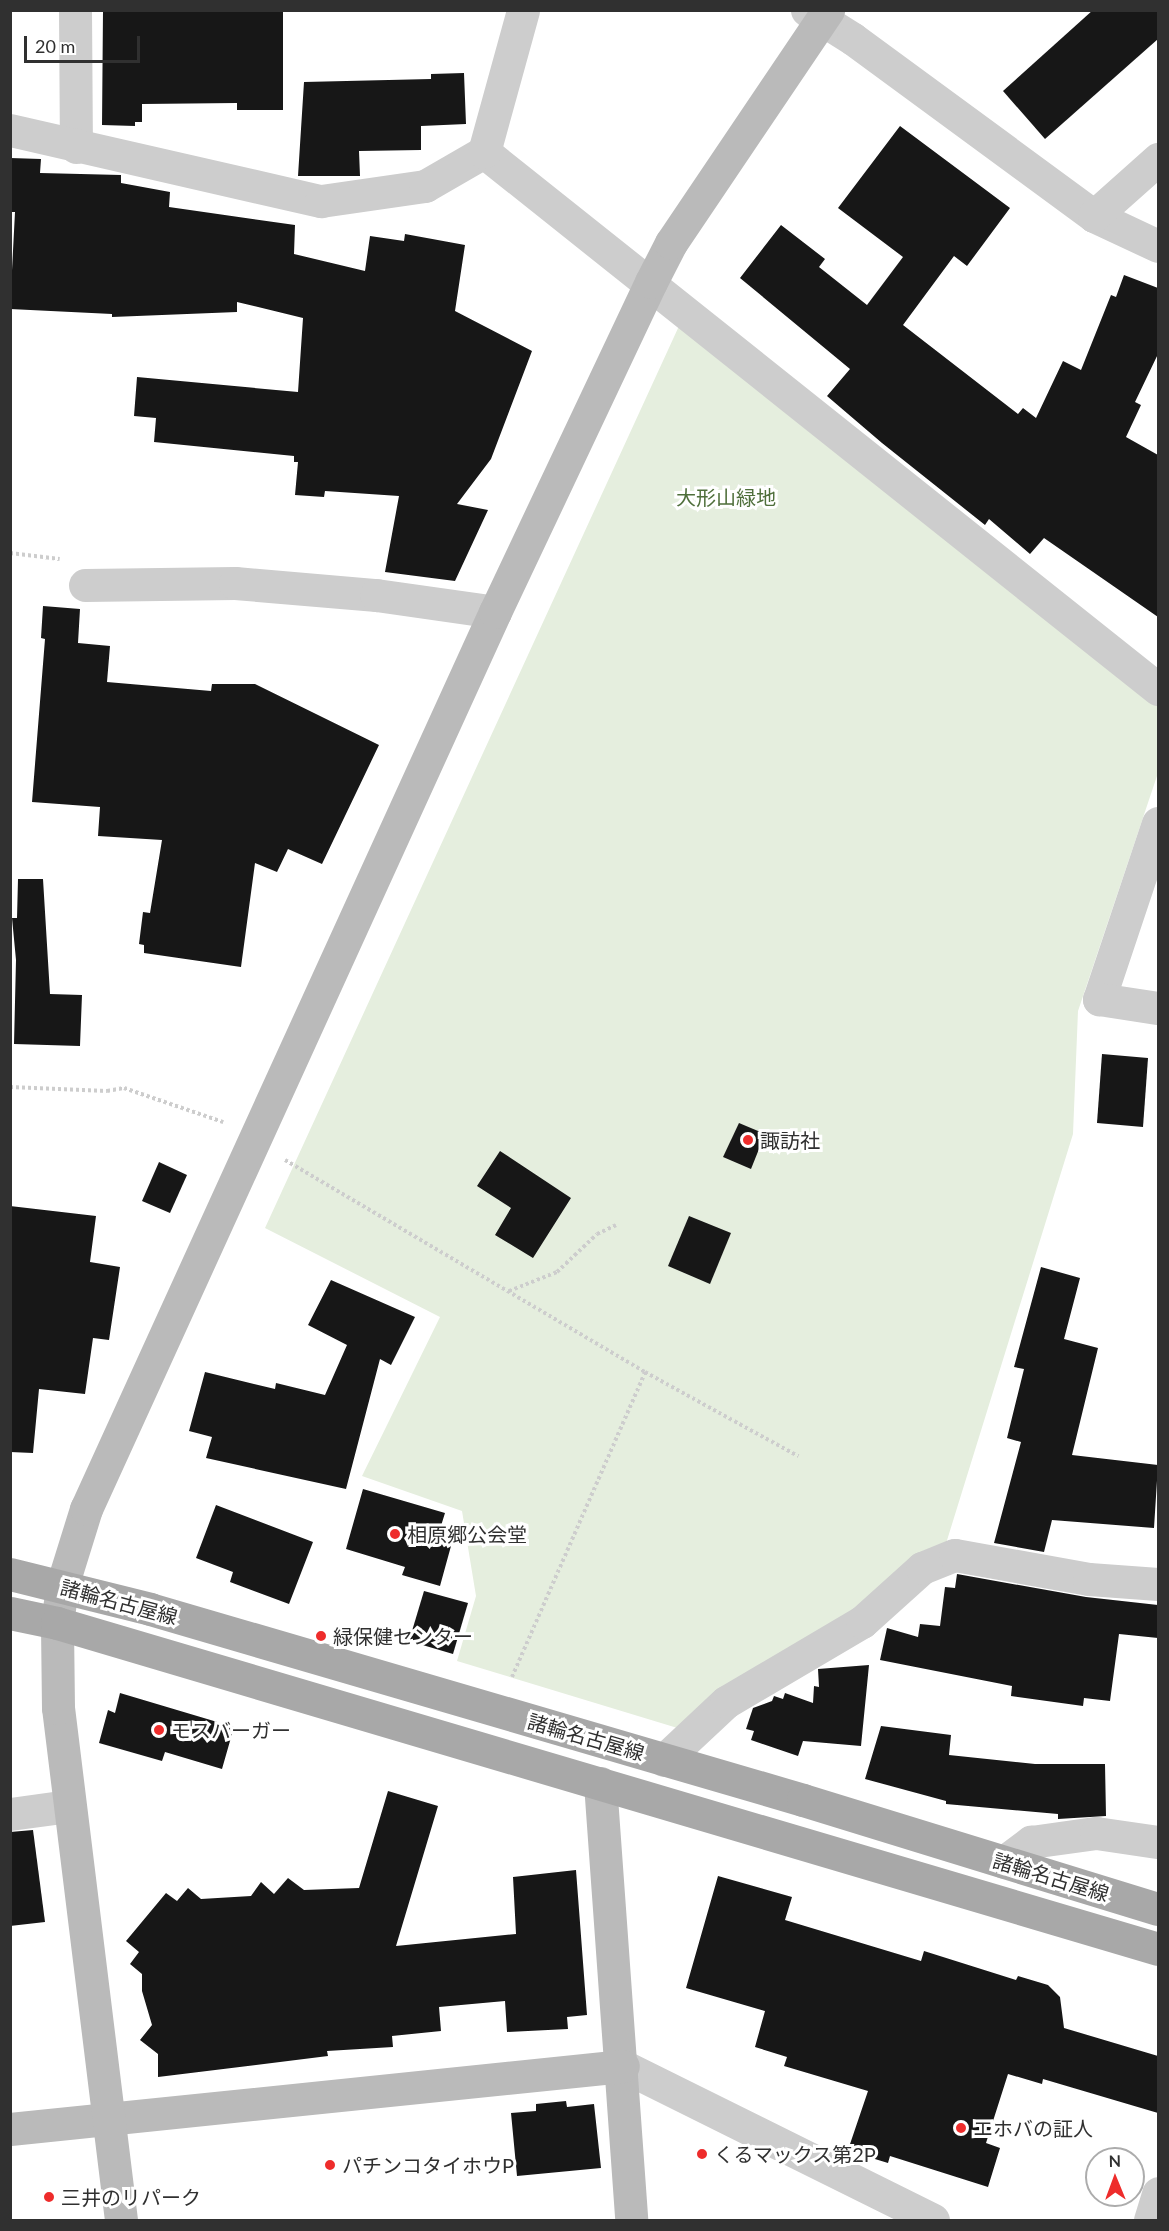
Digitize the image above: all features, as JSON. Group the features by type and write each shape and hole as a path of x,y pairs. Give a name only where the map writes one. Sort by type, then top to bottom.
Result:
{"main road":[{"name":"諸輪名古屋線","path":"10,1574 62,1586 664,1760 1158,1910"},
{"name":"諸輪名古屋線","path":"10,1613 57,1623 1158,1949"}],"street":[{"path":"75,10 76,147"},
{"path":"10,130 76,147 321,201 425,186 484,152 523,10"},
{"path":"120,2220 58,1708 57,1623 62,1586 86,1509 495,612 671,243 818,13 1094,216 1158,246"},
{"path":"484,152 651,282 1158,688"},
{"path":"1094,216 1158,159"},
{"path":"85,585 235,583 376,595 495,612"},
{"path":"1158,823 1099,999 1158,1008"},
{"path":"664,1760 726,1702 862,1622 914,1558 955,1555 1089,1579 1158,1584"},
{"path":"600,1783 623,2066 631,2220"},
{"path":"10,1814 69,1806"},
{"path":"1004,1862 1031,1842 1096,1833 1158,1842"},
{"path":"10,2129 107,2117 623,2066 933,2220"},
{"path":"1150,2220 1158,2193"}],"path":[{"path":"10,1087 107,1091 124,1088 226,1123"},
{"path":"285,1160 645,1372 798,1456"},
{"path":"508,1291 557,1272 597,1234 616,1225"},
{"path":"509,1686 645,1372"}],"green space":[{"name":"大形山緑地","path":"679,326 1158,703 1158,773 1078,1011 1073,1134 944,1550 684,1730 457,1661 476,1596 462,1511 362,1476 440,1317 265,1228"}],"building":[{"path":"103,10 283,10 283,110 237,110 237,103 142,104 142,122 135,122 135,126 102,125"},
{"path":"1093,10 1158,10 1158,39 1045,139 1003,91"},
{"path":"464,73 466,124 421,126 421,150 359,151 360,176 298,176 304,82 431,79 431,74"},
{"path":"900,126 1010,208 967,266 954,256 903,325 1018,414 1023,408 1036,418 1063,361 1081,370 1111,295 1116,297 1124,275 1158,288 1158,354 1135,402 1141,405 1126,437 1158,455 1158,617 1044,538 1030,554 989,519 985,525 882,443 827,396 850,369 740,278 781,225 825,259 819,267 867,305 903,257 838,208"},
{"path":"10,158 41,159 40,173 121,175 121,183 170,192 169,207 295,225 294,254 365,271 370,236 404,241 405,234 465,245 455,311 532,351 491,459 457,504 488,510 455,581 385,572 399,496 325,491 324,497 295,495 298,462 294,462 294,456 154,442 156,418 134,416 137,377 298,392 303,318 237,302 237,312 112,317 112,314 10,309 15,212 10,212"},
{"path":"43,606 80,609 78,643 110,646 107,682 211,691 212,684 255,684 379,745 322,864 288,849 277,872 255,863 241,967 144,953 144,945 139,944 143,912 150,913 162,840 98,836 100,807 32,802 45,639 41,638"},
{"path":"18,879 43,879 50,994 82,995 80,1046 14,1044 16,960 12,918 17,918"},
{"path":"1102,1054 1148,1058 1143,1127 1097,1123"},
{"path":"739,1123 765,1134 751,1169 723,1157"},
{"path":"500,1151 571,1198 533,1258 495,1235 511,1208 477,1186"},
{"path":"159,1162 187,1175 170,1213 142,1201"},
{"path":"10,1206 96,1216 90,1262 120,1267 109,1340 93,1338 85,1394 39,1389 33,1453 10,1452"},
{"path":"689,1216 731,1233 710,1284 668,1266"},
{"path":"1041,1267 1080,1278 1064,1339 1098,1348 1072,1455 1158,1465 1154,1528 1052,1520 1044,1552 994,1543 1021,1442 1007,1438 1024,1369 1014,1367"},
{"path":"331,1280 415,1317 391,1365 380,1359 346,1489 206,1458 212,1437 189,1431 205,1372 275,1389 276,1383 325,1395 347,1345 308,1325"},
{"path":"363,1489 445,1513 436,1542 451,1546 440,1586 402,1575 405,1567 346,1549"},
{"path":"216,1505 313,1542 289,1604 230,1582 233,1572 196,1558"},
{"path":"957,1574 1086,1597 1158,1605 1158,1638 1119,1634 1110,1701 1084,1698 1083,1706 1011,1696 1012,1686 880,1660 887,1628 918,1637 920,1624 940,1626 945,1587 955,1588"},
{"path":"424,1591 468,1603 453,1654 409,1641"},
{"path":"869,1665 861,1746 803,1741 798,1756 751,1740 754,1731 746,1729 753,1708 772,1701 774,1696 783,1699 785,1693 813,1703 814,1686 819,1687 818,1669"},
{"path":"120,1693 234,1727 222,1769 165,1752 162,1761 99,1743 108,1710 115,1713"},
{"path":"881,1726 951,1735 949,1755 1035,1764 1105,1764 1106,1816 1058,1819 1058,1814 946,1804 946,1801 865,1779"},
{"path":"388,1791 438,1806 396,1946 516,1934 513,1877 576,1870 587,2015 567,2017 568,2029 507,2032 505,2001 439,2007 441,2031 392,2036 393,2047 327,2051 328,2056 158,2077 158,2054 140,2040 152,2025 142,1991 142,1974 130,1964 139,1952 126,1941 166,1893 177,1901 188,1888 201,1899 251,1896 261,1882 274,1894 288,1878 304,1890 359,1888"},
{"path":"33,1830 45,1922 10,1926 10,1832"},
{"path":"718,1876 792,1897 785,1920 921,1961 924,1951 1016,1980 1018,1976 1048,1985 1060,1997 1064,2028 1158,2056 1158,2113 1043,2079 1042,2084 1008,2074 986,2143 1000,2148 988,2187 890,2156 888,2163 852,2152 849,2147 868,2091 784,2066 787,2057 755,2047 765,2011 686,1988"},
{"path":"566,2101 567,2107 594,2104 601,2168 517,2176 511,2113 536,2111 536,2104"}],"place":[{"name":"諏訪社","path":"748,1140"},
{"name":"相原郷公会堂","path":"395,1534"},
{"name":"緑保健センター","path":"321,1636"},
{"name":"モスバーガー","path":"159,1730"},
{"name":"エホバの証人","path":"961,2128"},
{"name":"くるマックス第2P","path":"702,2154"},
{"name":"パチンコタイホウP","path":"330,2165"},
{"name":"三井のリパーク","path":"49,2197"}]}
